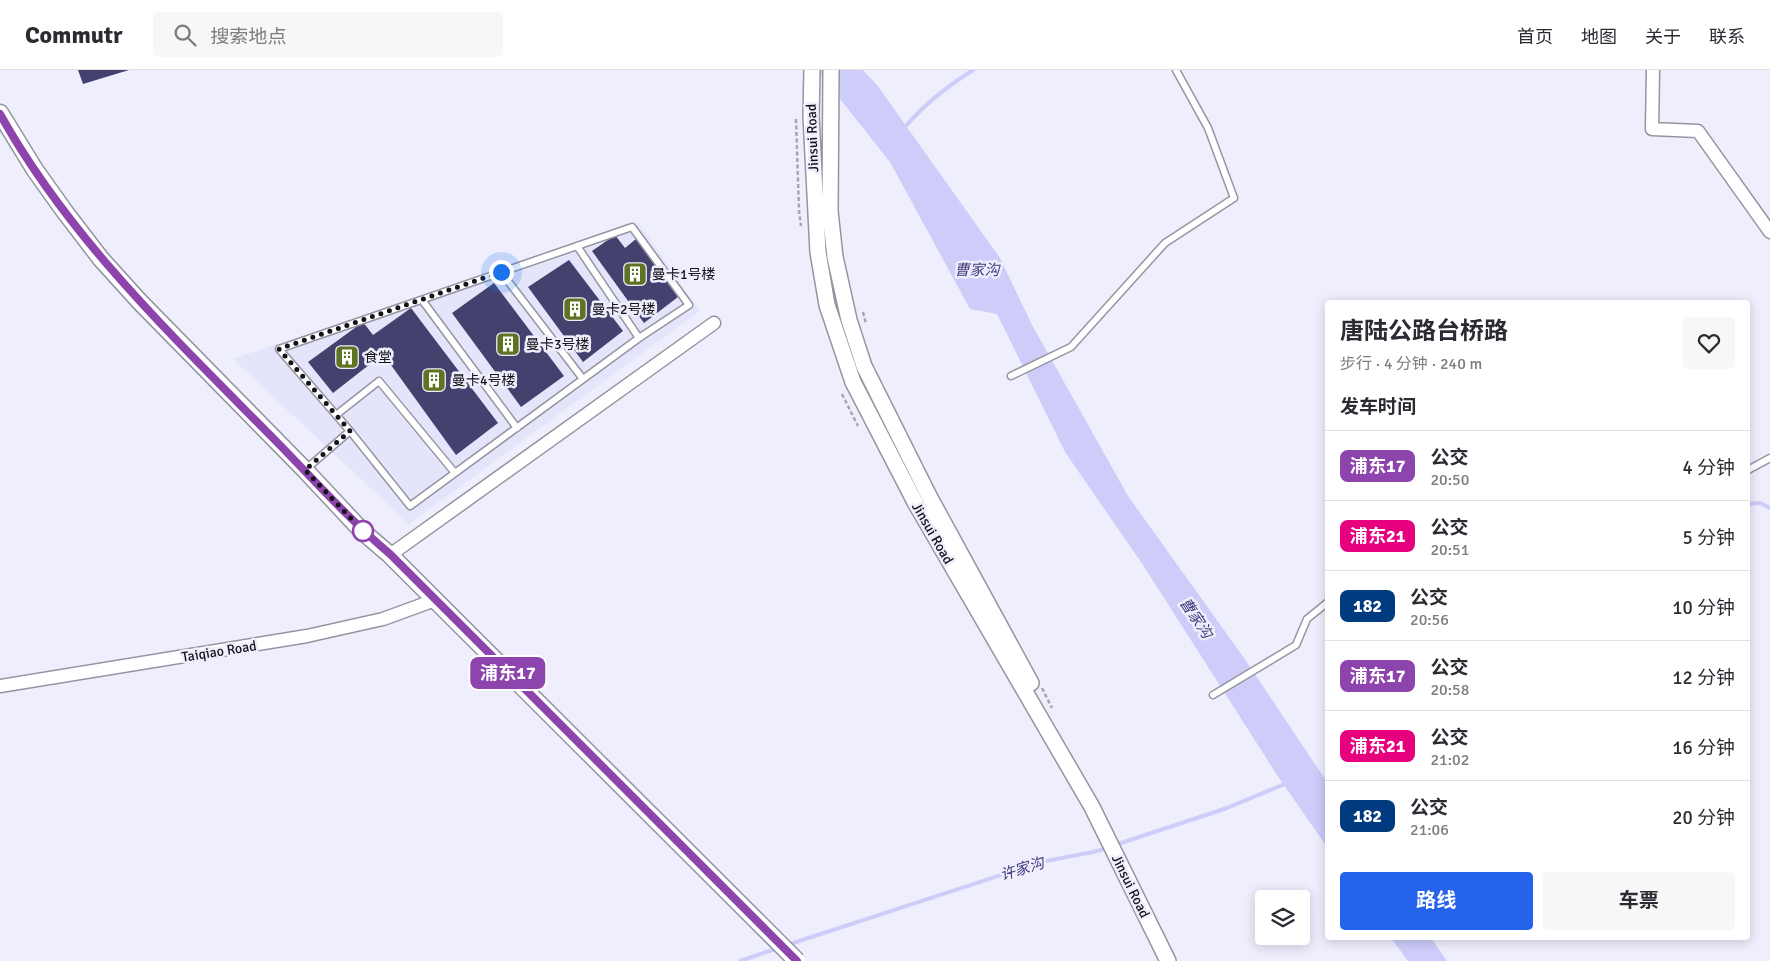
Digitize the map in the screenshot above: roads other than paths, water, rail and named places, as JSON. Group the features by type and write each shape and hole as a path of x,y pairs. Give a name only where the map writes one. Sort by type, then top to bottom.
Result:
{"main road":[{"path":"0,113 35,170 101,259 169,333 305,470 362,531 390,554 797,961"}],"street":[{"name":"Jinsui Road","path":"812,70 811,116 818,252 827,305 853,382 916,504 1095,806"},
{"name":"Jinsui Road","path":"831,70 830,211 835,257 849,320 864,366 929,496 1095,806 1168,961"},
{"path":"1653,70 1652,129 1698,131 1770,232"},
{"path":"390,554 714,323"},
{"name":"Taiqiao Road","path":"0,686 307,636 384,619 435,600"},
{"name":"Jinsui Road","path":"1122,861 1177,961"}],"lane":[{"path":"1011,376 1072,347 1166,243 1234,198 1208,128 1176,70"},
{"path":"632,227 689,305 639,338 410,506 350,431 279,349 501,272 632,227"},
{"path":"577,246 639,338"},
{"path":"501,272 583,380"},
{"path":"422,300 516,428"},
{"path":"336,415 379,381 454,473"},
{"path":"305,470 350,431"},
{"path":"1750,469 1770,458"},
{"path":"1213,695 1296,645 1307,619 1325,604"}],"water":[{"name":"曹家沟","path":"817,70 863,70 877,85 1000,258 1032,325 1128,496 1244,658 1325,779 1325,844 1277,775 1143,565 1065,452 997,314 970,309 890,162"},
{"path":"1392,940 1432,940 1447,961 1408,961"}],"waterway":[{"path":"904,128 936,96 973,70"},
{"path":"1750,504 1760,503 1770,508"},
{"name":"许家沟","path":"1115,845 1227,808 1287,783"},
{"name":"许家沟","path":"787,945 1041,862 1108,848"},
{"name":"许家沟","path":"740,961 778,948"}],"place":[{"name":"曼卡1号楼","path":"635,274"},
{"name":"曼卡2号楼","path":"575,309"},
{"name":"曼卡3号楼","path":"508,344"},
{"name":"食堂","path":"347,357"},
{"name":"曼卡4号楼","path":"434,380"}]}
